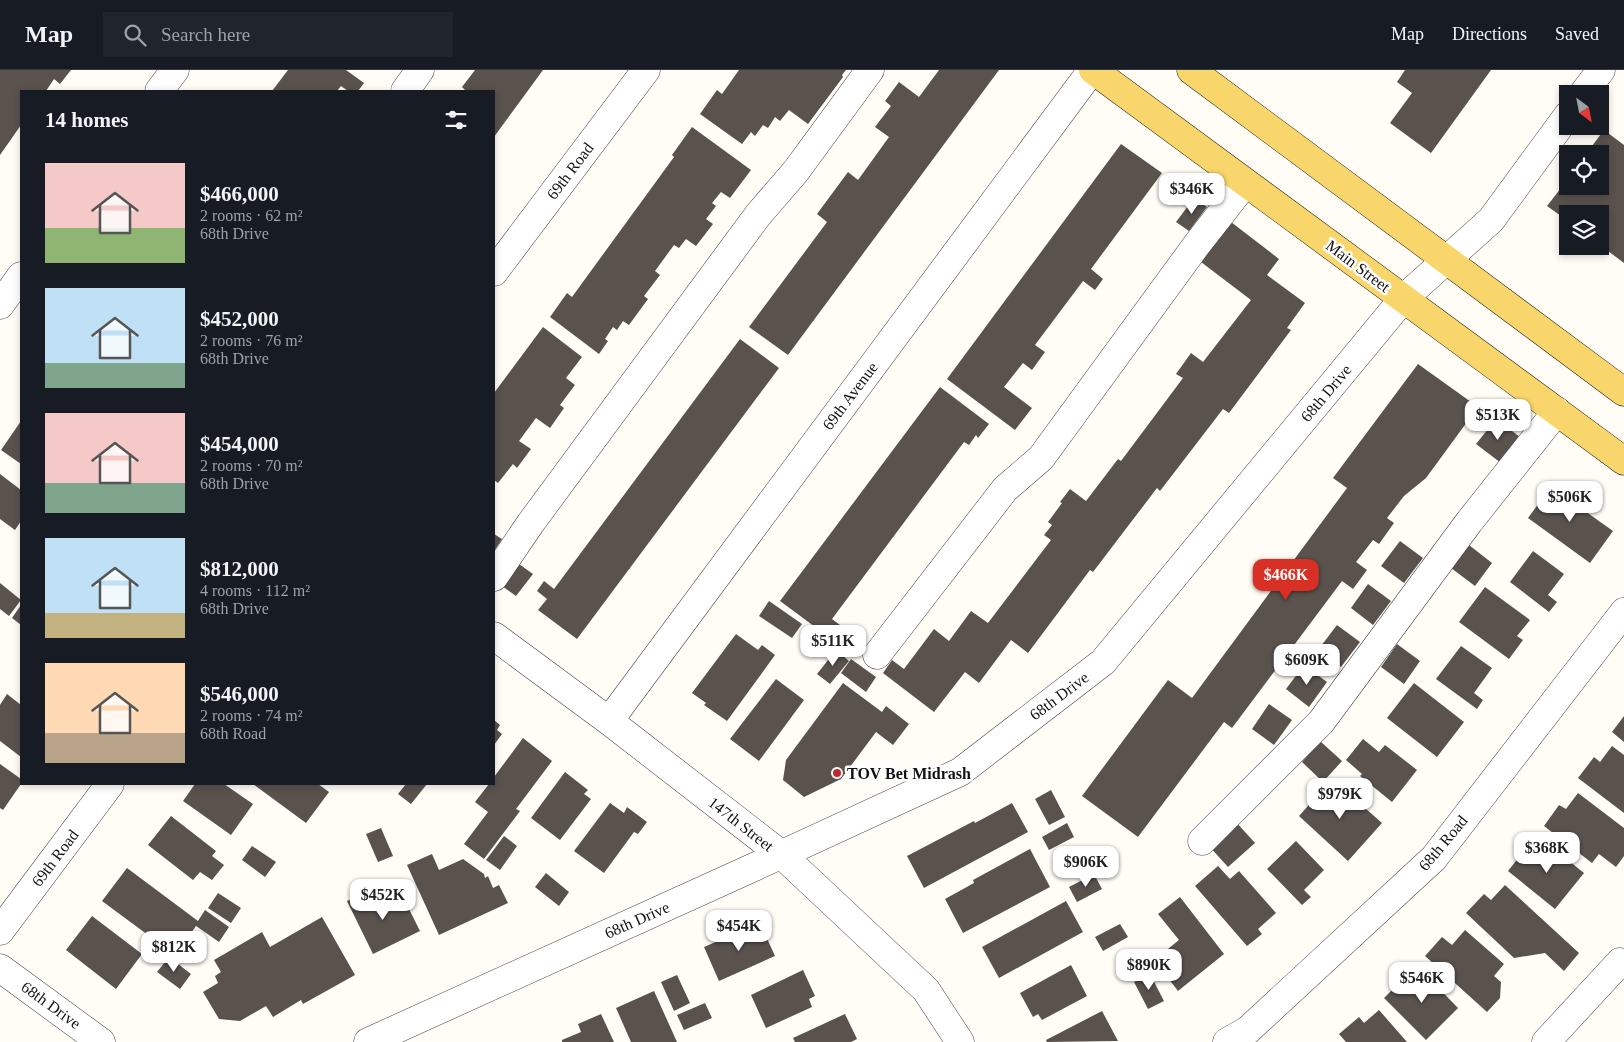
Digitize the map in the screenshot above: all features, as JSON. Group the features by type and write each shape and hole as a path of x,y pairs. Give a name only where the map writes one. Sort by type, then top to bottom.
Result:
{"main road":[{"name":"Main Street","path":"1093,70 1624,460"},
{"path":"1191,70 1624,392"}],"street":[{"path":"160,90 175,70"},
{"path":"405,90 420,70"},
{"name":"69th Road","path":"495,271 646,70"},
{"path":"495,576 530,524 752,223 796,170 870,70"},
{"name":"69th Avenue","path":"608,721 1093,70"},
{"path":"1589,85 1600,70"},
{"name":"68th Drive","path":"368,1042 782,855 960,772 1103,662 1403,299 1490,220 1559,127"},
{"path":"877,655 1005,489 1041,458 1198,243 1245,183"},
{"path":"0,305 15,278"},
{"path":"1202,841 1321,722 1469,522 1557,412"},
{"name":"68th Road","path":"1227,1042 1248,1030 1434,858 1624,612"},
{"name":"147th Street","path":"495,637 782,855 926,990 960,1042"},
{"name":"69th Road","path":"0,931 109,785"},
{"path":"1546,1042 1623,961"},
{"name":"68th Drive","path":"0,968 101,1042"}],"building":[{"path":"0,70 71,70 60,84 54,79 47,90 20,90 20,126 0,155"},
{"path":"288,70 346,70 364,83 359,90 347,90 341,86 338,90 273,90"},
{"path":"475,70 543,70 495,136 495,90 465,90 462,87"},
{"path":"739,70 846,70 842,75 843,77 808,124 789,110 780,121 775,117 768,128 763,125 755,136 751,132 742,144 700,114 717,90 722,94"},
{"path":"939,70 999,70 788,355 749,327 827,222 817,214 848,172 858,180 889,137 875,127 891,106 885,101 899,82 919,97"},
{"path":"1405,70 1491,70 1431,153 1390,123 1412,93 1397,82"},
{"path":"692,127 751,170 730,198 721,192 712,203 716,206 706,219 713,224 696,246 686,239 679,248 674,245 655,271 660,275 644,296 648,299 629,325 623,321 617,330 613,327 605,339 608,341 599,354 550,317 567,293 572,297 674,157 672,155"},
{"path":"1609,134 1624,145 1624,263 1609,252 1609,205 1559,205 1559,215 1547,206 1559,191 1559,195 1609,195 1609,145 1593,145 1600,135"},
{"path":"1121,144 1162,173 1091,269 1103,279 1095,290 1083,281 1035,345 1045,352 1032,370 1023,363 1004,387 1032,408 1015,430 947,379"},
{"path":"1194,198 1207,207 1189,231 1176,222"},
{"path":"1231,222 1279,259 1267,275 1305,303 1287,328 1291,330 1229,413 1223,409 1160,491 1157,488 1093,572 1090,570 1028,653 1011,640 979,683 965,672 934,712 883,673 892,660 904,669 934,629 949,641 971,611 988,623 1051,540 1044,535 1052,525 1048,522 1070,489 1086,501 1118,459 1121,461 1183,378 1176,374 1191,353 1203,362 1251,300 1201,262"},
{"path":"543,327 582,357 566,378 575,385 560,405 564,408 550,428 536,418 519,441 531,449 517,468 513,464 498,483 495,481 495,392"},
{"path":"740,339 779,368 577,639 538,610 547,599 537,591 544,581 554,589"},
{"path":"1418,364 1478,407 1426,478 1404,496 1387,518 1394,523 1379,544 1373,540 1356,562 1367,570 1353,589 1342,581 1232,728 1224,722 1138,837 1082,796 1168,680 1192,698 1347,488 1333,478"},
{"path":"940,387 989,424 978,438 976,435 969,445 964,442 832,619 840,625 830,638 780,601"},
{"path":"1496,419 1520,437 1501,463 1476,444"},
{"path":"20,422 20,463 1,450"},
{"path":"0,474 20,489 20,522 15,530 0,519"},
{"path":"1555,481 1572,494 1568,499 1613,531 1590,563 1528,518"},
{"path":"495,535 502,539 495,550"},
{"path":"1400,541 1423,558 1404,583 1381,566"},
{"path":"1469,545 1492,563 1475,586 1451,568"},
{"path":"1533,551 1564,574 1548,595 1557,602 1549,612 1510,582"},
{"path":"519,564 533,574 516,596 502,586"},
{"path":"0,583 20,599 20,601 9,616 0,609"},
{"path":"1368,584 1391,601 1373,625 1351,608"},
{"path":"1485,587 1530,620 1517,636 1523,640 1509,659 1459,622"},
{"path":"769,601 802,624 792,638 759,616"},
{"path":"20,606 20,624 12,618"},
{"path":"1337,625 1360,642 1341,667 1318,650"},
{"path":"736,634 758,650 762,645 775,655 727,721 704,705 706,703 692,693"},
{"path":"1397,644 1420,661 1404,684 1381,667"},
{"path":"1461,646 1492,668 1474,693 1483,700 1477,709 1436,679"},
{"path":"836,650 849,661 830,684 817,674"},
{"path":"851,659 876,677 866,692 841,673"},
{"path":"1304,665 1327,682 1309,707 1286,689"},
{"path":"776,679 804,700 759,761 730,739"},
{"path":"843,683 882,712 886,706 909,724 893,745 876,732 841,779 804,797 783,780 786,760"},
{"path":"1414,683 1464,722 1437,757 1387,718"},
{"path":"7,694 20,704 20,756 0,741 0,705"},
{"path":"1269,704 1292,720 1274,745 1252,729"},
{"path":"1624,716 1624,742 1612,732"},
{"path":"495,721 500,725 497,730 502,734 495,744"},
{"path":"523,738 552,761 516,809 520,811 484,859 464,844 488,812 475,802 488,785 495,785 495,776"},
{"path":"1363,739 1379,752 1385,745 1417,770 1392,802 1360,776 1362,774 1346,760"},
{"path":"1320,741 1342,761 1323,782 1302,762"},
{"path":"1612,746 1624,755 1624,813 1578,778 1594,757 1600,762"},
{"path":"0,764 20,778 20,785 3,810 0,808"},
{"path":"565,772 588,790 584,794 591,799 560,840 531,818"},
{"path":"1332,779 1382,823 1348,861 1299,816"},
{"path":"194,785 225,785 253,804 231,835 183,801"},
{"path":"254,785 319,785 329,792 306,823"},
{"path":"405,785 426,785 411,804 398,794"},
{"path":"1051,790 1065,817 1049,825 1035,799"},
{"path":"1578,793 1624,828 1624,856 1616,867 1599,854 1592,863 1544,826 1559,805 1566,809"},
{"path":"610,803 624,813 627,807 647,822 638,834 634,832 604,873 574,851"},
{"path":"1012,803 1028,832 924,888 907,856"},
{"path":"171,816 216,851 212,856 224,865 212,880 200,872 193,880 148,845"},
{"path":"1236,822 1255,843 1228,867 1209,846"},
{"path":"1067,823 1074,837 1049,850 1042,837"},
{"path":"381,828 393,856 378,862 366,834"},
{"path":"504,836 517,846 500,870 486,860"},
{"path":"1543,840 1584,873 1555,909 1508,871 1523,852 1529,858"},
{"path":"1296,841 1324,870 1304,890 1311,897 1302,905 1267,869"},
{"path":"252,846 276,862 265,877 242,860"},
{"path":"1030,849 1050,887 963,933 945,899 974,883 973,880"},
{"path":"432,854 439,870 463,859 484,874 485,878 488,876 493,888 499,885 508,903 439,935 407,865"},
{"path":"1218,866 1230,879 1239,871 1276,913 1258,929 1262,934 1247,946 1195,886"},
{"path":"127,868 198,921 205,910 229,927 219,942 196,926 175,955 102,901"},
{"path":"546,873 569,892 559,906 535,887"},
{"path":"1094,874 1102,889 1077,902 1069,887"},
{"path":"1505,885 1579,953 1564,971 1545,953 1514,958 1466,913 1484,894 1491,900"},
{"path":"372,889 381,907 403,897 420,931 373,954 347,901"},
{"path":"218,893 241,908 231,923 208,908"},
{"path":"1180,897 1224,954 1178,991 1162,970 1165,967 1158,957 1179,940 1158,914"},
{"path":"1066,901 1083,932 999,978 982,947"},
{"path":"92,916 142,954 116,989 66,950"},
{"path":"322,917 355,975 303,1004 301,1000 273,1017 266,1006 240,1021 219,1019 203,992 218,983 215,976 221,972 214,960 262,932 270,947"},
{"path":"760,923 775,956 719,981 704,947"},
{"path":"1120,924 1128,937 1103,951 1095,937"},
{"path":"1465,930 1504,964 1494,976 1501,982 1500,998 1487,1012 1425,956 1442,937 1452,945"},
{"path":"169,957 191,974 180,989 157,972"},
{"path":"1071,965 1087,996 1042,1020 1038,1014 1033,1017 1020,993"},
{"path":"803,970 815,996 809,999 812,1007 766,1028 751,995"},
{"path":"1421,970 1458,1008 1426,1040 1384,998 1403,979 1408,984"},
{"path":"1150,974 1164,1001 1148,1009 1134,982"},
{"path":"677,975 690,1003 674,1011 661,982"},
{"path":"654,991 677,1042 631,1042 616,1008"},
{"path":"705,1003 712,1018 684,1030 677,1015"},
{"path":"1379,1010 1407,1042 1346,1042 1339,1034 1359,1017 1364,1023"},
{"path":"1102,1011 1118,1041 1047,1042 1046,1040"},
{"path":"601,1014 614,1042 562,1042 562,1040 581,1032 578,1024"},
{"path":"845,1014 857,1039 851,1042 795,1042 793,1038"}],"place":[{"name":"TOV Bet Midrash","path":"837,773"}]}
